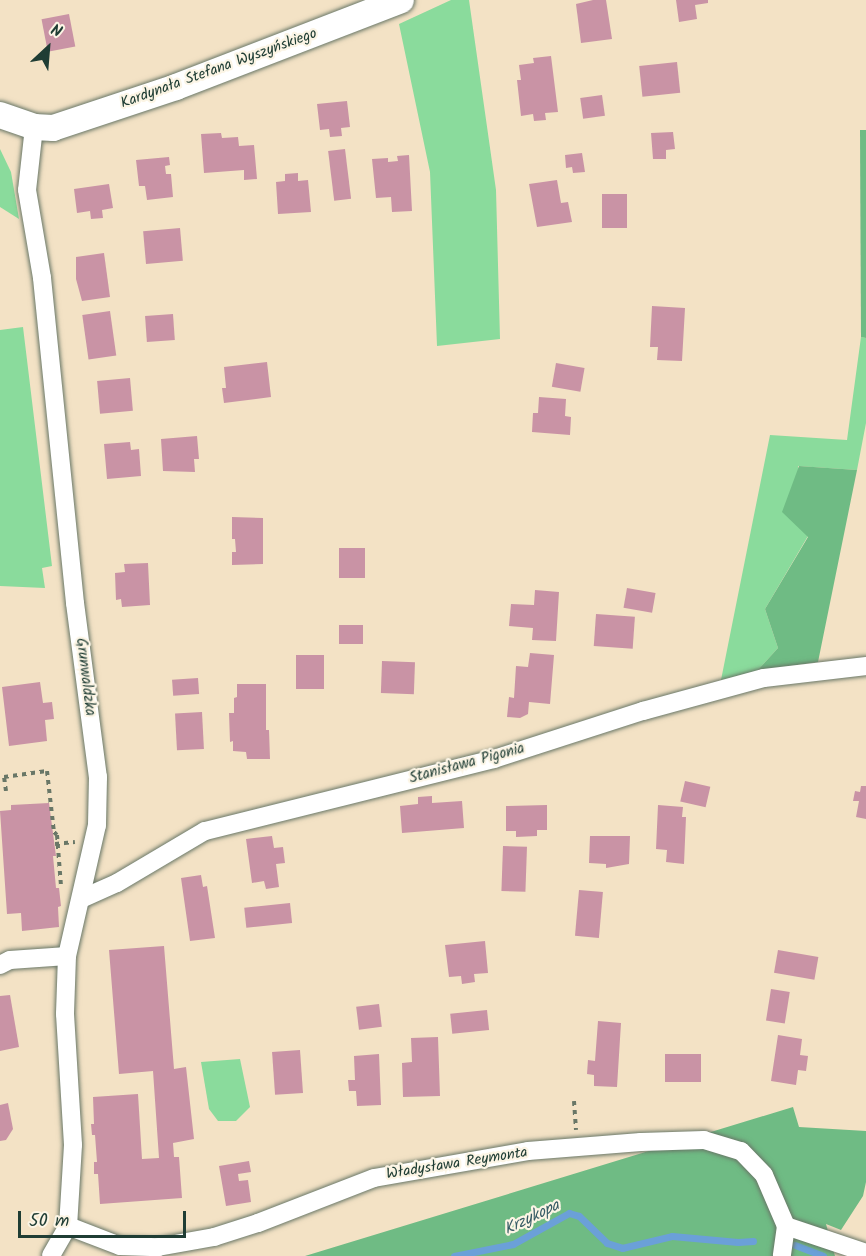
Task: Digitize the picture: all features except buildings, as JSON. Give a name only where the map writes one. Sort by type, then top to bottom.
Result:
[{"type":"street","name":"Kardynała Stefana Wyszyńskiego","points":[[34,127],[53,128],[165,91],[401,0]]},
{"type":"street","points":[[0,115],[34,127]]},
{"type":"street","name":"Grunwaldzka","points":[[34,127],[27,190],[42,278],[74,594],[98,777],[97,825],[67,956],[65,1014],[73,1145],[68,1226]]},
{"type":"street","name":"Stanisława Pigonia","points":[[81,899],[117,883],[205,831],[494,759],[643,711],[764,678],[866,666]]},
{"type":"street","points":[[0,965],[10,960],[67,956]]},
{"type":"street","name":"Władysława Reymonta","points":[[68,1226],[120,1246],[158,1247],[214,1237],[258,1223],[374,1178],[528,1151],[642,1142],[704,1140],[741,1151],[764,1175],[786,1226]]},
{"type":"street","points":[[51,1256],[68,1226]]},
{"type":"street","points":[[782,1256],[786,1226],[866,1253]]},
{"type":"path","points":[[6,791],[4,777],[47,771],[54,832],[59,844],[61,886]]},
{"type":"path","points":[[574,1101],[576,1134]]},
{"type":"green space","points":[[451,0],[469,0],[496,190],[500,339],[437,346],[430,172],[399,24]]},
{"type":"green space","points":[[860,130],[866,130],[866,338],[861,337]]},
{"type":"green space","points":[[0,149],[11,172],[19,219],[0,207]]},
{"type":"green space","points":[[23,327],[52,566],[42,568],[45,588],[0,586],[0,330]]},
{"type":"green space","points":[[861,337],[866,338],[866,423],[857,470],[798,466],[808,536],[765,609],[778,648],[757,671],[721,680],[770,435],[847,440]]},
{"type":"green space","points":[[799,466],[857,470],[818,662],[757,671],[778,648],[765,609],[808,537],[782,512]]},
{"type":"green space","points":[[240,1059],[250,1107],[236,1121],[218,1121],[209,1109],[201,1062]]},
{"type":"green space","points":[[793,1107],[799,1127],[866,1131],[866,1182],[863,1196],[841,1230],[826,1224],[835,1256],[305,1256]]},
{"type":"waterway","name":"Krzykopa","points":[[454,1256],[513,1244],[569,1213],[579,1216],[607,1243],[622,1248],[672,1236],[738,1242],[753,1241]]},
{"type":"waterway","name":"Krzykopa","points":[[795,1245],[823,1256]]}]
